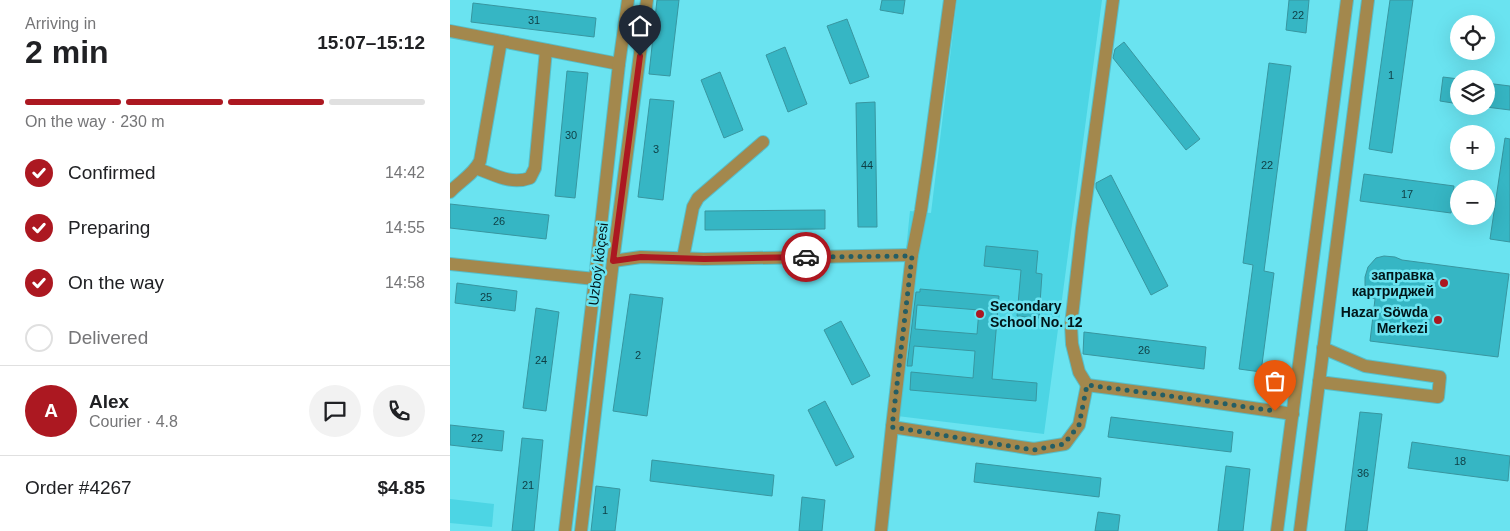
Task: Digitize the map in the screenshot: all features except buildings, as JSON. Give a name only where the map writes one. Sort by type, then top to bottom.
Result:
[{"type":"street","name":"Uzboý köçesi","points":[[565,531],[628,0]]},
{"type":"street","name":"Uzboý köçesi","points":[[581,531],[613,261],[647,0]]},
{"type":"street","points":[[881,531],[912,256],[921,210],[950,0]]},
{"type":"street","points":[[892,427],[1034,450],[1064,444],[1079,425],[1087,385],[1079,372],[1072,344],[1071,325],[1082,228],[1113,0]]},
{"type":"street","points":[[1277,531],[1347,0]]},
{"type":"street","points":[[1300,531],[1368,0]]},
{"type":"street","points":[[450,31],[619,64]]},
{"type":"street","points":[[450,192],[459,182],[472,174],[480,161],[501,41]]},
{"type":"street","points":[[476,168],[512,181],[530,178],[535,168],[546,50]]},
{"type":"street","points":[[684,258],[692,207],[698,198],[763,142]]},
{"type":"street","points":[[613,261],[641,257],[912,256]]},
{"type":"street","points":[[450,264],[596,279]]},
{"type":"street","points":[[1319,382],[1438,397],[1439,390],[1440,376],[1365,366],[1323,348]]},
{"type":"street","points":[[1087,385],[1293,414]]},
{"type":"shaded area","name":"Secondary School No. 12","points":[[957,0],[1102,0],[1044,434],[889,415],[910,211],[931,213]]},
{"type":"shaded area","points":[[450,499],[494,504],[492,527],[450,523]]},
{"type":"way so far","points":[[806,257],[912,256],[892,427],[1034,450],[1064,444],[1079,425],[1087,385],[1275,411]]},
{"type":"place","name":"заправка картриджей","points":[[1444,283]]},
{"type":"place","name":"Secondary School No. 12","points":[[980,314]]},
{"type":"place","name":"Hazar Söwda Merkezi","points":[[1438,320]]},
{"type":"route","points":[[640,56],[613,261],[641,257],[704,259],[806,257]]}]
